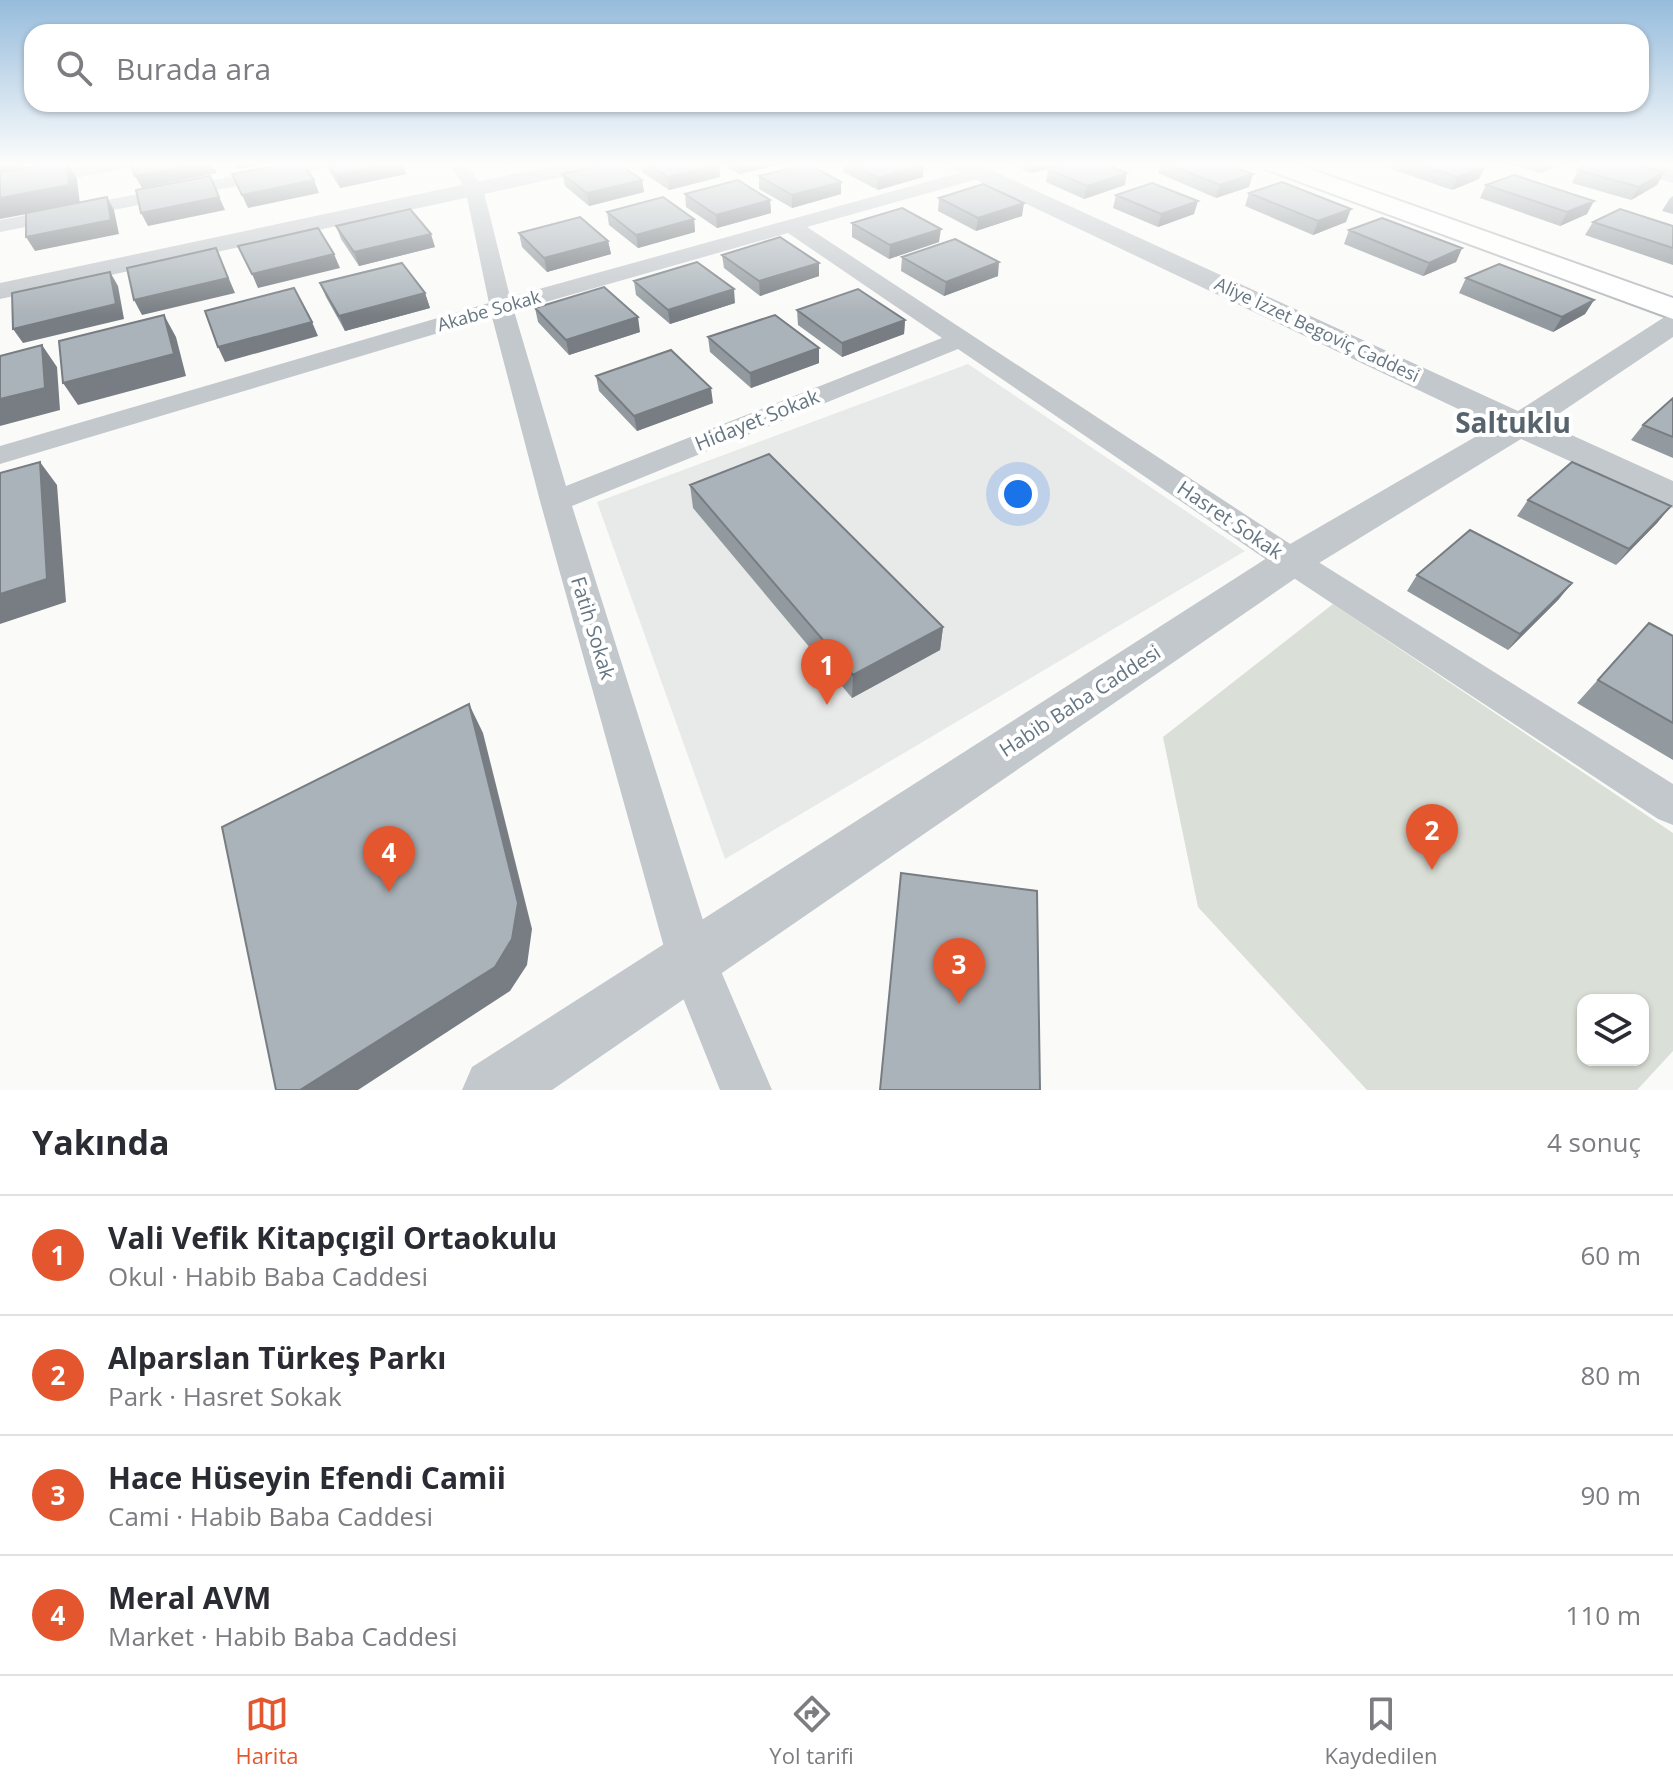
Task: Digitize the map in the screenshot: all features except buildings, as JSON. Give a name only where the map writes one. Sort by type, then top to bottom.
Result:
[{"type":"main road","points":[[1414,215],[1673,309]]},
{"type":"main road","points":[[1481,215],[1673,281]]},
{"type":"street","points":[[0,226],[58,215]]},
{"type":"street","points":[[0,274],[281,215]]},
{"type":"street","points":[[0,291],[309,215]]},
{"type":"street","name":"Fatih Sokak","points":[[476,215],[555,501],[691,958],[746,1090]]},
{"type":"street","name":"Akabe Sokak","points":[[0,455],[501,307],[829,215]]},
{"type":"street","name":"Aliye İzzet Begoviç Caddesi","points":[[1071,215],[1673,496]]},
{"type":"street","name":"Hasret Sokak","points":[[793,227],[1292,561],[1673,806]]},
{"type":"street","name":"Habib Baba Caddesi","points":[[495,1090],[1292,561],[1521,424],[1673,324]]},
{"type":"street","name":"Hidayet Sokak","points":[[555,501],[960,339]]},
{"type":"shaded area","points":[[968,364],[1245,551],[725,859],[597,502]]},
{"type":"shaded area","points":[[1333,604],[1673,833],[1673,1051],[1637,1090],[1367,1090],[1198,907],[1163,737]]},
{"type":"place","name":"Vali Vefik Kitapçıgil Ortaokulu","points":[[827,705]]},
{"type":"place","name":"Alparslan Türkeş Parkı","points":[[1432,870]]},
{"type":"place","name":"Meral AVM","points":[[389,892]]},
{"type":"place","name":"Hace Hüseyin Efendi Camii","points":[[959,1004]]},
{"type":"district","name":"Saltuklu","points":[[1513,423]]}]
